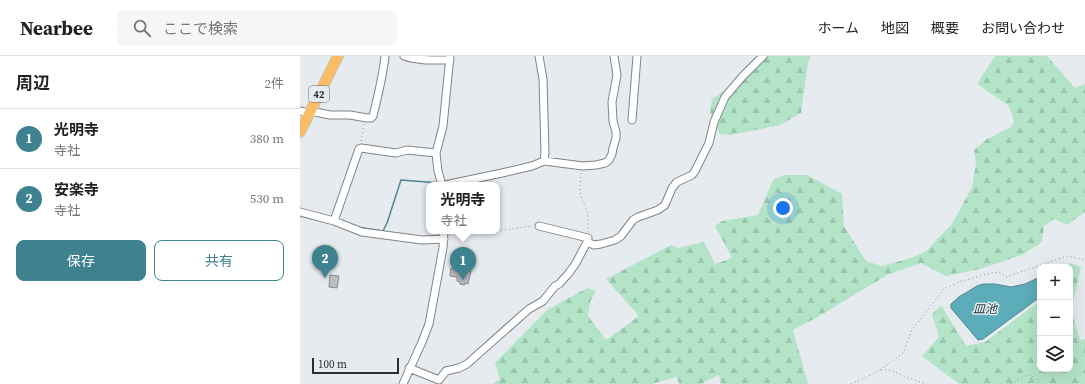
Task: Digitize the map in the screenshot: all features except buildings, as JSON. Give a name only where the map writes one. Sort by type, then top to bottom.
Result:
[{"type":"highway","name":"42","points":[[300,132],[306,112],[338,56]]},
{"type":"street","points":[[306,112],[371,118],[373,116],[384,70],[385,56]]},
{"type":"street","points":[[404,56],[419,60],[450,58],[443,126],[436,154],[438,171],[443,182]]},
{"type":"street","points":[[539,56],[543,79],[544,161]]},
{"type":"street","points":[[458,182],[532,166],[544,161],[582,166],[596,165],[605,163],[609,160],[616,138],[612,102],[617,75],[614,56]]},
{"type":"street","points":[[632,120],[637,56]]},
{"type":"street","points":[[539,226],[587,240],[594,245],[602,244],[615,240],[621,236],[633,220],[658,210],[665,205],[672,188],[677,182],[692,175],[695,171],[710,143],[714,122],[726,98],[742,77],[763,56]]},
{"type":"street","points":[[334,221],[359,149],[361,148],[396,153],[407,150],[436,154]]},
{"type":"street","points":[[300,212],[334,221],[362,232],[422,240],[444,235],[429,324],[403,384]]},
{"type":"street","points":[[409,368],[439,380],[446,371],[463,367],[529,309],[545,300],[555,286],[569,274],[576,264],[587,240]]},
{"type":"path","points":[[359,149],[365,118]]},
{"type":"path","points":[[582,166],[580,174],[580,193],[588,213],[587,240]]},
{"type":"path","points":[[500,231],[539,226]]},
{"type":"path","points":[[444,235],[458,234]]},
{"type":"path","points":[[851,384],[880,370],[903,353],[912,330],[944,289],[959,282],[991,273],[999,272],[1006,277],[1067,256],[1085,260]]},
{"type":"path","points":[[880,370],[891,370],[927,384]]},
{"type":"path","points":[[1011,384],[1027,375],[1041,384]]},
{"type":"green space","points":[[757,56],[811,56],[808,63],[801,113],[780,125],[731,135],[720,134],[710,113],[712,99],[727,89]]},
{"type":"green space","points":[[995,56],[1047,56],[1075,88],[1085,84],[1085,212],[1067,225],[1054,219],[1044,226],[1042,242],[1022,255],[980,269],[946,276],[921,263],[887,275],[816,318],[793,330],[808,384],[721,384],[719,375],[704,382],[703,384],[679,384],[677,377],[651,384],[492,384],[500,379],[495,363],[547,310],[587,288],[596,291],[590,302],[588,316],[606,340],[639,316],[606,279],[671,245],[678,248],[704,242],[715,264],[732,258],[715,226],[722,221],[758,215],[773,180],[784,175],[807,175],[842,194],[844,226],[866,261],[882,266],[914,257],[928,250],[952,224],[972,187],[976,164],[974,150],[987,139],[1011,127],[1014,121],[1009,106],[977,84]]},
{"type":"green space","points":[[1073,264],[1081,267],[1073,301]]},
{"type":"green space","points":[[1037,303],[1037,372],[1073,372],[1073,317],[1080,340],[1085,339],[1085,384],[959,384],[922,356],[939,337],[932,314],[941,305],[966,346],[985,342]]},
{"type":"water","name":"皿池","points":[[1037,278],[1037,299],[983,339],[978,340],[951,308],[951,304],[960,296],[983,284],[995,284],[1011,287],[1025,284]]},
{"type":"waterway","points":[[357,227],[383,231],[401,180],[426,182]]},
{"type":"place","name":"安楽寺","points":[[325,278]]},
{"type":"place","name":"光明寺","points":[[463,280]]}]
